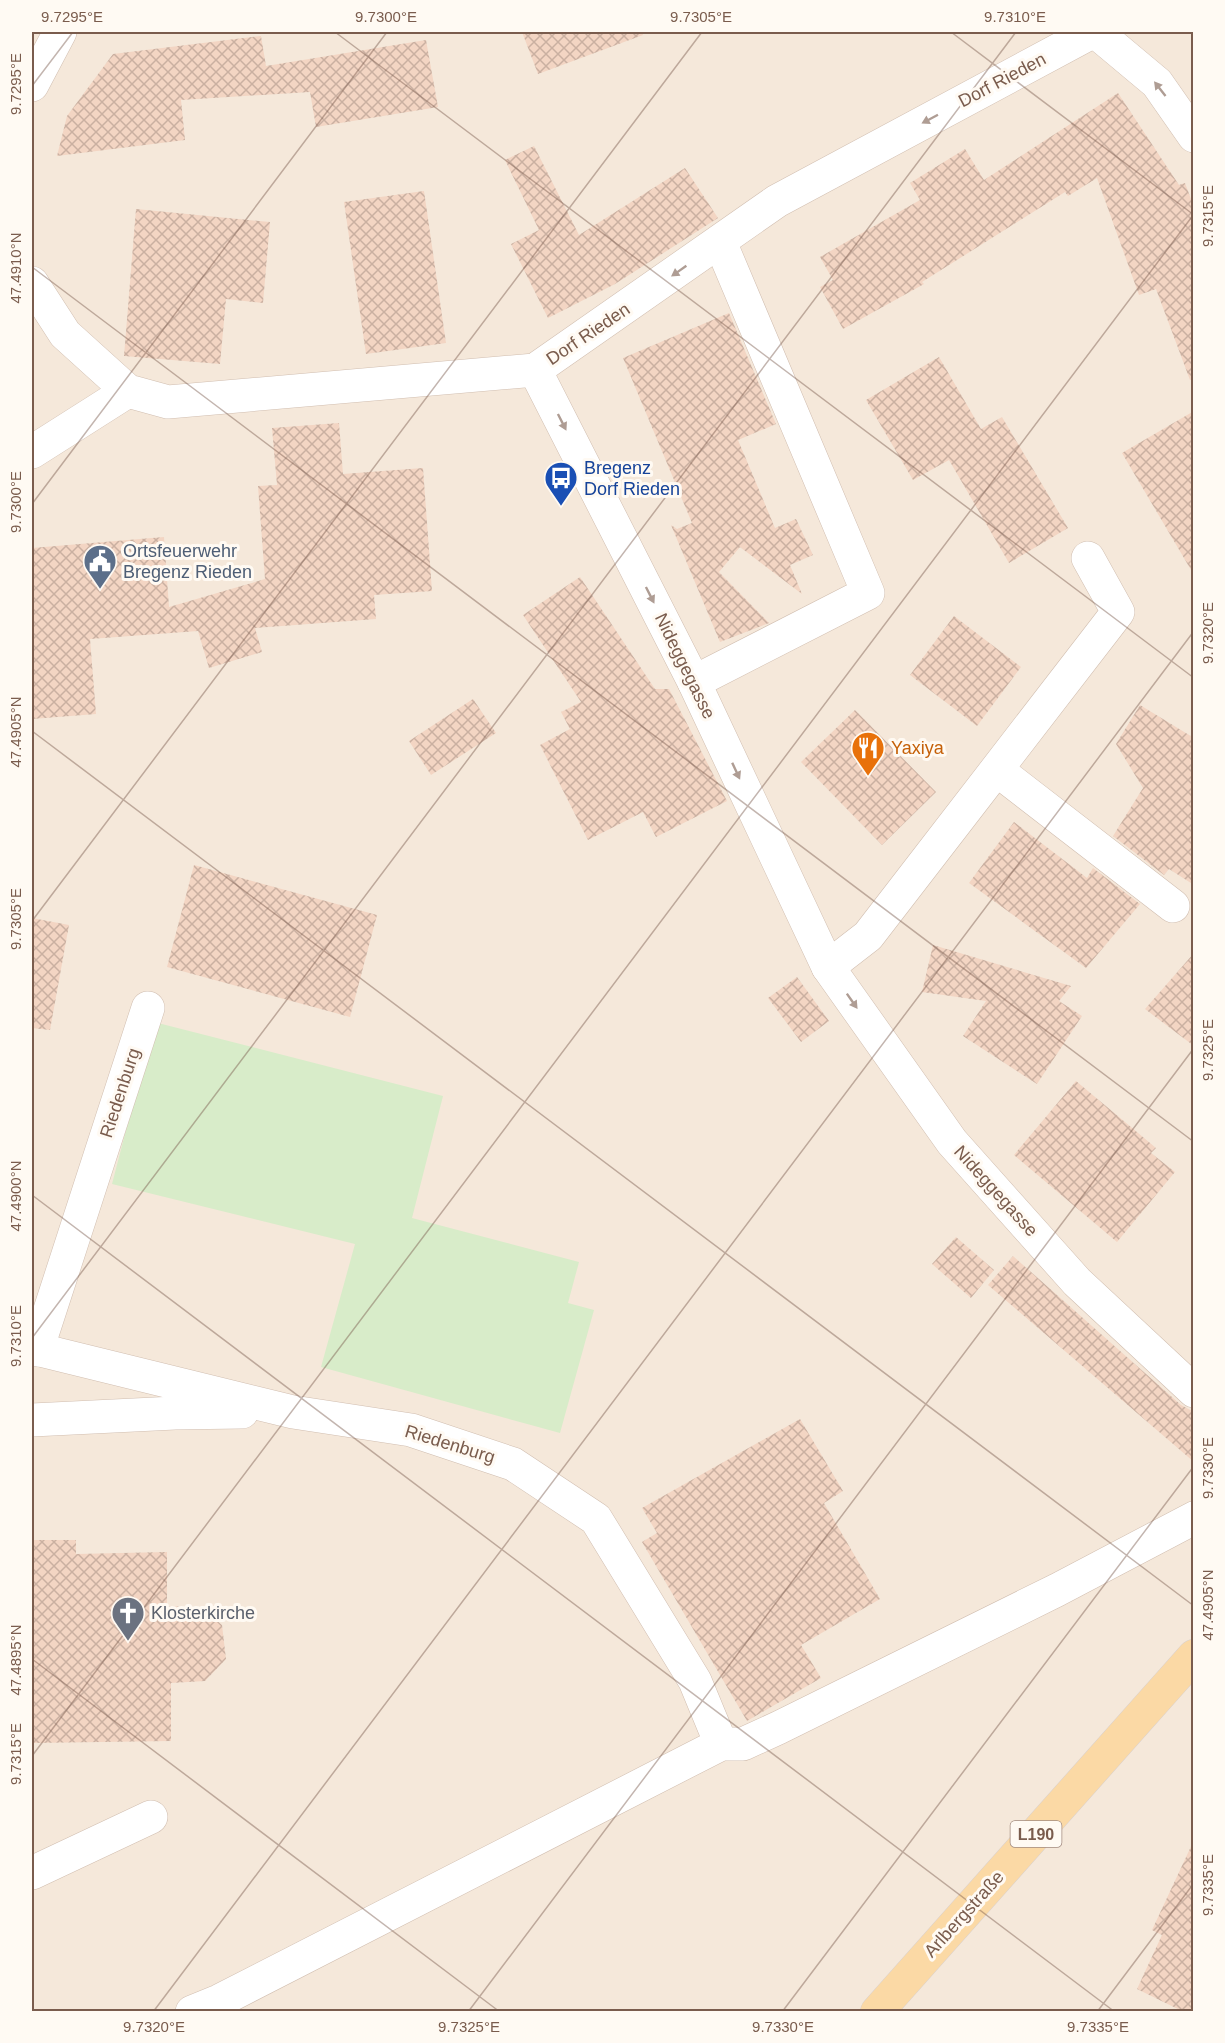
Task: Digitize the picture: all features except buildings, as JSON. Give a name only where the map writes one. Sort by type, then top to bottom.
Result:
[{"type":"main road","name":"Arlbergstraße","points":[[877,2012],[1194,1656]]},
{"type":"street","points":[[32,85],[60,32]]},
{"type":"street","points":[[1094,32],[1157,83],[1194,136]]},
{"type":"street","name":"Dorf Rieden","points":[[128,391],[168,402],[535,370],[777,201],[1094,32]]},
{"type":"street","points":[[694,682],[868,593],[720,242]]},
{"type":"street","points":[[32,283],[65,334],[128,391],[32,452]]},
{"type":"street","name":"Nideggegasse","points":[[535,370],[694,682],[828,967],[952,1142],[1077,1282],[1194,1391]]},
{"type":"street","points":[[828,967],[868,936],[1118,612],[1088,558]]},
{"type":"street","points":[[997,770],[1173,906]]},
{"type":"street","name":"Riedenburg","points":[[147,1008],[34,1349],[293,1412],[411,1430],[513,1464],[596,1519],[695,1681],[721,1744]]},
{"type":"street","points":[[32,1420],[176,1413],[293,1412]]},
{"type":"street","points":[[192,2012],[219,2001],[721,1744],[742,1744],[778,1728],[1057,1590],[1194,1518]]},
{"type":"street","points":[[32,1873],[152,1817]]},
{"type":"shaded area","points":[[32,32],[1193,32],[1193,2011],[32,2011]]},
{"type":"green space","points":[[154,1022],[443,1096],[412,1218],[579,1262],[568,1303],[594,1310],[560,1433],[321,1367],[355,1244],[112,1184]]},
{"type":"place","name":"Bregenz Dorf Rieden","points":[[561,507]]},
{"type":"place","name":"Ortsfeuerwehr Bregenz Rieden","points":[[100,590]]},
{"type":"place","name":"Yaxiya","points":[[868,777]]},
{"type":"place","name":"Klosterkirche","points":[[128,1642]]}]
